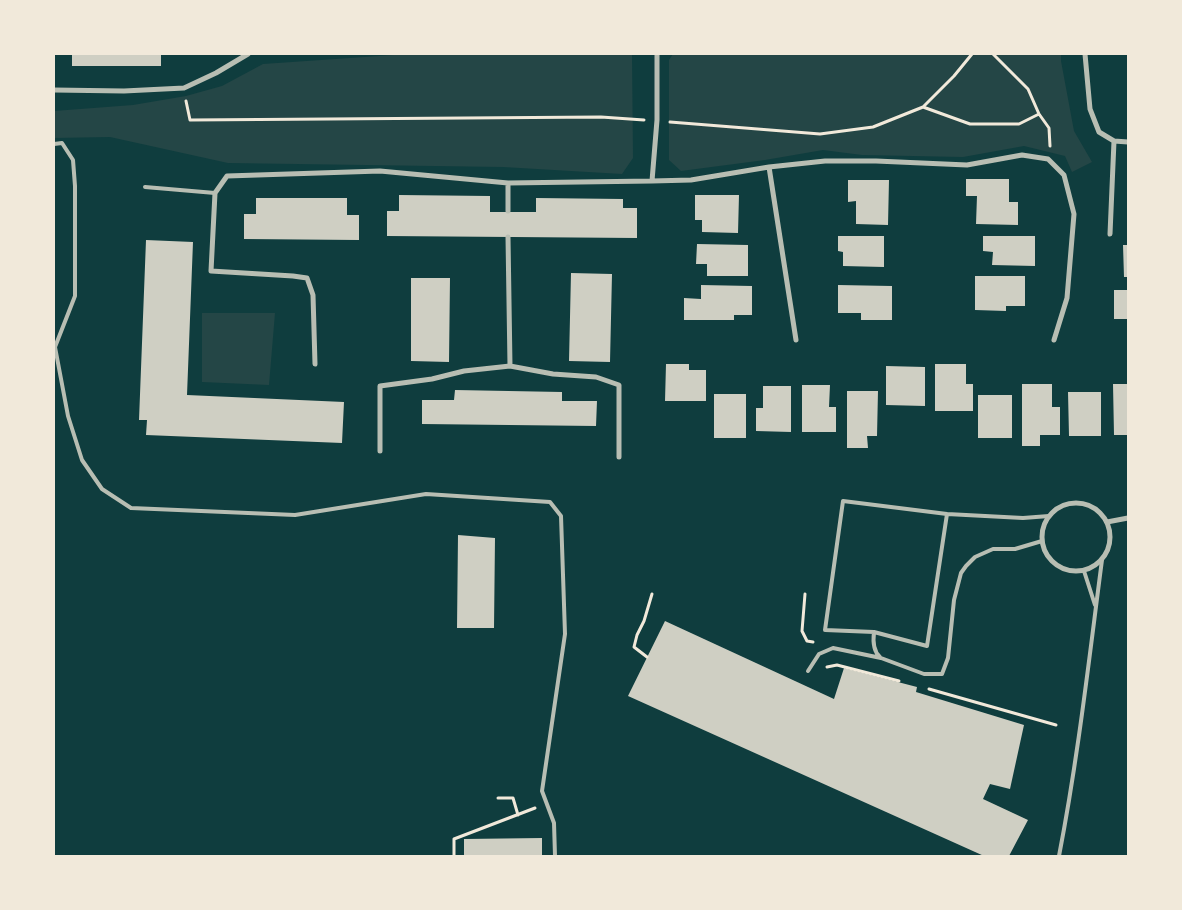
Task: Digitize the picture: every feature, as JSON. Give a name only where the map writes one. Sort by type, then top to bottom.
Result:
[{"type":"street","points":[[54,90],[124,91],[184,88],[216,73],[248,54]]},
{"type":"street","points":[[652,182],[657,120],[657,54]]},
{"type":"street","points":[[1085,54],[1090,109],[1099,132],[1114,141],[1128,142]]},
{"type":"street","points":[[1110,234],[1114,141]]},
{"type":"street","points":[[315,364],[313,295],[307,278],[211,270],[216,193],[227,176],[380,171],[508,183],[652,182],[691,180],[769,167],[825,161],[967,165],[1022,155],[1048,159],[1064,175],[1074,214],[1067,298],[1054,340]]},
{"type":"street","points":[[769,167],[796,340]]},
{"type":"street","points":[[508,183],[508,212]]},
{"type":"street","points":[[508,237],[510,366]]},
{"type":"street","points":[[380,451],[380,386],[432,379],[464,371],[510,366],[553,374],[596,377],[619,386],[619,457]]},
{"type":"street","points":[[1080,503],[1091,506],[1100,513],[1107,522],[1110,532],[1108,551],[1102,560],[1094,567],[1084,571],[1072,571],[1061,568],[1052,561],[1045,552],[1042,541],[1045,524],[1049,516],[1058,508],[1080,503]]},
{"type":"street","points":[[1107,522],[1128,518]]},
{"type":"lane","points":[[54,144],[62,143],[74,160],[75,186],[75,296],[55,347],[68,416],[82,460],[102,489],[130,508],[295,515],[426,494],[550,502],[561,516],[565,634],[542,791],[554,823],[555,856]]},
{"type":"lane","points":[[144,187],[216,193]]},
{"type":"lane","points":[[947,514],[927,646],[874,632],[825,630],[843,501],[947,514],[1023,518],[1049,516]]},
{"type":"lane","points":[[808,671],[819,654],[833,648],[882,658],[924,674],[942,674],[948,658],[954,600],[961,573],[966,566],[975,557],[993,550],[1015,549],[1042,541]]},
{"type":"lane","points":[[1059,856],[1069,803],[1096,618],[1102,560]]},
{"type":"lane","points":[[1084,571],[1096,607]]},
{"type":"lane","points":[[874,632],[873,643],[877,655],[882,658]]},
{"type":"path","points":[[184,88],[190,120],[601,117],[820,134],[873,127],[923,107],[954,76],[972,54]]},
{"type":"path","points":[[994,54],[1028,89],[1039,114],[1049,128],[1050,144],[1048,159]]},
{"type":"path","points":[[923,107],[970,124],[1019,124],[1039,114]]},
{"type":"path","points":[[647,657],[634,647],[652,594]]},
{"type":"path","points":[[808,671],[837,665],[903,682]]},
{"type":"path","points":[[921,687],[1056,725]]},
{"type":"path","points":[[498,798],[513,798],[518,815]]},
{"type":"path","points":[[454,856],[454,839],[547,803]]},
{"type":"shaded area","points":[[408,54],[632,54],[633,158],[622,174],[503,167],[228,163],[110,137],[54,138],[54,111],[133,105],[186,96],[222,86],[263,64]]},
{"type":"shaded area","points":[[673,54],[1061,54],[1074,131],[1092,162],[1072,172],[1065,156],[1024,146],[963,157],[862,155],[823,150],[681,171],[669,160],[669,60]]},
{"type":"shaded area","points":[[202,313],[275,313],[269,385],[202,382]]},
{"type":"building","points":[[72,54],[161,54],[161,66],[72,66]]},
{"type":"building","points":[[966,179],[1009,179],[1009,202],[1018,202],[1018,225],[976,224],[977,196],[966,196]]},
{"type":"building","points":[[848,180],[889,180],[888,225],[856,224],[856,201],[848,202]]},
{"type":"building","points":[[399,195],[490,196],[490,212],[536,212],[536,198],[623,199],[623,208],[637,208],[637,238],[387,236],[387,211],[399,211]]},
{"type":"building","points":[[695,195],[739,195],[738,233],[702,232],[702,220],[695,220]]},
{"type":"building","points":[[256,198],[347,198],[347,215],[359,215],[359,240],[244,239],[244,214],[256,214]]},
{"type":"building","points":[[838,236],[884,236],[884,267],[843,266],[843,252],[838,251]]},
{"type":"building","points":[[983,236],[1035,236],[1035,266],[992,265],[993,252],[983,251]]},
{"type":"building","points":[[146,240],[193,242],[187,395],[344,402],[342,443],[146,435],[147,420],[139,420]]},
{"type":"building","points":[[697,244],[748,245],[748,276],[707,276],[707,264],[696,264]]},
{"type":"building","points":[[1123,245],[1128,245],[1128,277],[1124,277]]},
{"type":"building","points":[[571,273],[612,274],[610,362],[569,361]]},
{"type":"building","points":[[975,276],[1025,276],[1025,306],[1006,306],[1006,311],[975,310]]},
{"type":"building","points":[[411,278],[450,278],[449,362],[411,361]]},
{"type":"building","points":[[701,285],[752,286],[752,315],[734,315],[734,320],[684,320],[684,298],[701,299]]},
{"type":"building","points":[[838,285],[892,286],[892,320],[861,320],[861,313],[838,313]]},
{"type":"building","points":[[1114,290],[1128,290],[1128,319],[1114,319]]},
{"type":"building","points":[[666,364],[689,364],[689,370],[706,370],[706,401],[665,401]]},
{"type":"building","points":[[935,364],[966,364],[966,384],[973,384],[973,411],[935,411]]},
{"type":"building","points":[[886,366],[925,367],[925,406],[886,405]]},
{"type":"building","points":[[1022,384],[1052,384],[1052,407],[1060,407],[1060,435],[1040,435],[1040,446],[1022,446]]},
{"type":"building","points":[[1113,384],[1128,384],[1128,435],[1114,435]]},
{"type":"building","points":[[802,385],[830,385],[829,407],[836,407],[836,432],[802,432]]},
{"type":"building","points":[[763,386],[791,386],[791,432],[756,431],[756,408],[763,408]]},
{"type":"building","points":[[455,390],[562,392],[562,401],[597,401],[596,426],[422,424],[422,400],[454,400]]},
{"type":"building","points":[[847,391],[878,391],[877,436],[867,436],[868,448],[847,448]]},
{"type":"building","points":[[1068,392],[1101,392],[1101,436],[1069,436]]},
{"type":"building","points":[[714,394],[746,394],[746,438],[714,438]]},
{"type":"building","points":[[978,395],[1012,395],[1012,438],[978,438]]},
{"type":"building","points":[[458,535],[495,538],[494,628],[457,628]]},
{"type":"building","points":[[665,621],[834,699],[844,668],[917,687],[916,692],[1024,725],[1010,789],[990,784],[983,799],[1028,820],[1009,856],[984,856],[628,696]]},
{"type":"building","points":[[542,838],[542,856],[464,856],[464,839]]}]
